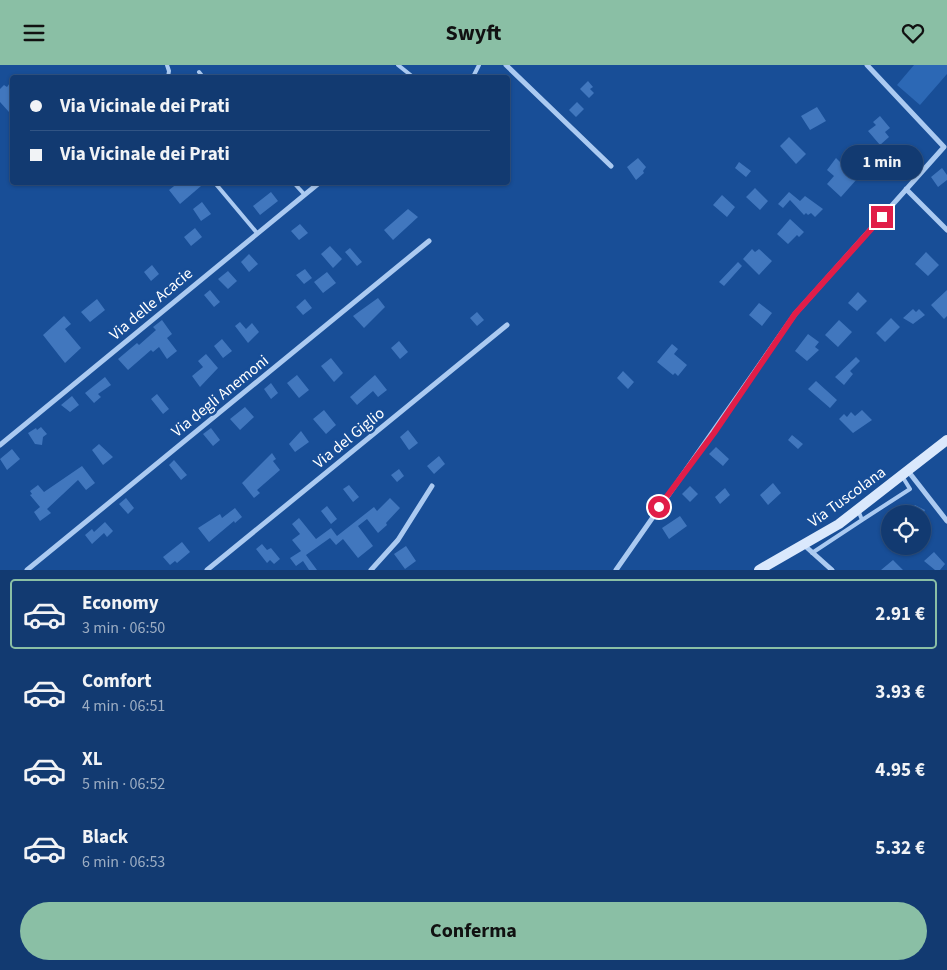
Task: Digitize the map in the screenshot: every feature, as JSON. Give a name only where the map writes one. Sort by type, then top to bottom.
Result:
[{"type":"main road","name":"Via Tuscolana","points":[[760,570],[804,545],[858,510],[947,440]]},
{"type":"street","points":[[506,65],[611,166]]},
{"type":"street","points":[[616,570],[795,314],[946,146],[867,65]]},
{"type":"street","name":"Via delle Acacie","points":[[0,445],[315,185]]},
{"type":"street","points":[[906,189],[947,231]]},
{"type":"street","name":"Via degli Anemoni","points":[[26,570],[429,241]]},
{"type":"street","name":"Via del Giglio","points":[[207,570],[507,325]]},
{"type":"street","points":[[905,474],[918,483],[947,521]]},
{"type":"street","points":[[371,570],[398,540],[432,486]]},
{"type":"street","points":[[804,545],[832,570]]},
{"type":"lane","points":[[398,65],[410,75]]},
{"type":"lane","points":[[217,185],[257,233]]},
{"type":"lane","points":[[296,185],[304,194]]},
{"type":"lane","points":[[905,474],[910,489]]},
{"type":"lane","points":[[812,553],[918,483]]},
{"type":"lane","points":[[858,510],[862,520]]},
{"type":"shaded area","points":[[914,65],[947,65],[947,74],[920,105],[897,85]]},
{"type":"building","points":[[588,81],[593,87],[590,89],[594,93],[589,98],[580,89]]},
{"type":"building","points":[[10,83],[9,112],[0,102],[0,89],[4,85],[7,87]]},
{"type":"building","points":[[577,102],[584,109],[576,117],[569,110]]},
{"type":"building","points":[[817,107],[826,121],[810,130],[801,116]]},
{"type":"building","points":[[880,116],[890,128],[885,132],[889,137],[880,145],[868,131],[876,125],[873,122]]},
{"type":"building","points":[[789,137],[806,154],[796,164],[780,146]]},
{"type":"building","points":[[638,158],[646,167],[643,171],[644,173],[636,180],[627,167]]},
{"type":"building","points":[[836,158],[857,179],[841,197],[827,184],[834,176],[827,170]]},
{"type":"building","points":[[739,162],[751,171],[746,177],[735,168]]},
{"type":"building","points":[[942,168],[947,175],[947,180],[938,187],[931,177]]},
{"type":"building","points":[[175,185],[201,186],[180,204],[169,190]]},
{"type":"building","points":[[755,188],[768,201],[760,210],[746,197]]},
{"type":"building","points":[[271,192],[278,201],[260,215],[253,206]]},
{"type":"building","points":[[789,192],[800,201],[805,196],[823,209],[815,217],[811,213],[804,215],[790,200],[783,208],[778,204]]},
{"type":"building","points":[[722,195],[735,207],[727,217],[713,205]]},
{"type":"building","points":[[202,202],[211,214],[201,221],[193,209]]},
{"type":"building","points":[[408,209],[418,217],[393,240],[384,230]]},
{"type":"building","points":[[790,219],[804,232],[799,237],[797,235],[788,244],[777,234]]},
{"type":"building","points":[[300,224],[308,233],[299,240],[291,231]]},
{"type":"building","points":[[195,228],[202,237],[191,246],[184,237]]},
{"type":"building","points":[[330,246],[342,259],[333,268],[321,254]]},
{"type":"building","points":[[350,248],[362,262],[357,266],[345,252]]},
{"type":"building","points":[[752,249],[755,252],[759,249],[772,261],[759,275],[743,259]]},
{"type":"building","points":[[926,252],[939,265],[928,276],[915,264]]},
{"type":"building","points":[[249,254],[258,264],[249,272],[241,262]]},
{"type":"building","points":[[738,262],[742,266],[724,286],[719,282]]},
{"type":"building","points":[[152,265],[159,274],[151,281],[144,272]]},
{"type":"building","points":[[305,269],[312,278],[304,284],[296,275]]},
{"type":"building","points":[[228,271],[237,281],[228,289],[218,279]]},
{"type":"building","points":[[327,272],[336,283],[323,293],[314,282]]},
{"type":"building","points":[[210,290],[220,302],[214,307],[204,295]]},
{"type":"building","points":[[947,290],[947,316],[944,319],[931,305]]},
{"type":"building","points":[[858,292],[867,301],[857,311],[848,303]]},
{"type":"building","points":[[378,298],[385,307],[364,328],[353,316]]},
{"type":"building","points":[[97,299],[105,310],[90,322],[81,312]]},
{"type":"building","points":[[305,299],[312,308],[303,315],[296,307]]},
{"type":"building","points":[[759,303],[772,313],[762,326],[749,315]]},
{"type":"building","points":[[913,309],[916,312],[919,309],[925,315],[913,324],[903,318]]},
{"type":"building","points":[[477,312],[484,320],[477,326],[470,318]]},
{"type":"building","points":[[64,316],[71,324],[65,329],[81,348],[65,363],[43,335]]},
{"type":"building","points":[[891,318],[900,327],[885,342],[876,333]]},
{"type":"building","points":[[162,320],[172,334],[167,338],[177,351],[167,359],[159,347],[153,352],[151,350],[128,370],[118,359],[137,343],[139,345],[156,330],[153,327]]},
{"type":"building","points":[[839,320],[852,332],[838,347],[825,335]]},
{"type":"building","points":[[240,322],[246,329],[252,323],[259,332],[248,343],[235,326]]},
{"type":"building","points":[[808,334],[819,342],[815,347],[819,350],[807,361],[795,351]]},
{"type":"building","points":[[222,339],[232,351],[223,358],[214,346]]},
{"type":"building","points":[[399,341],[408,352],[400,359],[391,348]]},
{"type":"building","points":[[672,344],[678,349],[674,354],[687,365],[678,376],[675,373],[673,375],[657,362]]},
{"type":"building","points":[[206,354],[218,368],[200,387],[192,376],[203,367],[198,361]]},
{"type":"building","points":[[856,357],[860,361],[850,371],[853,374],[844,385],[835,377]]},
{"type":"building","points":[[331,358],[343,373],[334,382],[321,366]]},
{"type":"building","points":[[623,371],[634,382],[628,389],[617,378]]},
{"type":"building","points":[[297,375],[309,390],[299,398],[287,383]]},
{"type":"building","points":[[375,375],[387,390],[378,397],[373,391],[357,405],[350,397]]},
{"type":"building","points":[[105,377],[111,385],[98,394],[101,397],[94,403],[85,393]]},
{"type":"building","points":[[816,381],[837,400],[830,408],[808,389]]},
{"type":"building","points":[[271,383],[278,393],[271,399],[264,389]]},
{"type":"building","points":[[157,394],[169,409],[163,414],[151,399]]},
{"type":"building","points":[[72,396],[79,405],[70,412],[61,405]]},
{"type":"building","points":[[245,407],[254,417],[240,430],[230,419]]},
{"type":"building","points":[[324,410],[336,425],[326,434],[313,419]]},
{"type":"building","points":[[862,410],[872,420],[853,433],[839,419],[844,414],[847,417],[851,412],[855,416]]},
{"type":"building","points":[[41,427],[47,434],[43,437],[42,445],[35,444],[28,433]]},
{"type":"building","points":[[211,428],[220,440],[213,446],[203,434]]},
{"type":"building","points":[[408,430],[418,443],[409,450],[400,437]]},
{"type":"building","points":[[301,431],[309,442],[295,452],[289,444]]},
{"type":"building","points":[[792,435],[803,444],[798,449],[788,440]]},
{"type":"building","points":[[99,444],[113,457],[103,465],[92,450]]},
{"type":"building","points":[[716,447],[729,459],[723,466],[709,454]]},
{"type":"building","points":[[12,449],[20,459],[7,470],[0,459]]},
{"type":"building","points":[[272,453],[276,459],[273,461],[280,470],[257,490],[260,493],[254,498],[242,483]]},
{"type":"building","points":[[439,456],[445,464],[434,474],[427,466]]},
{"type":"building","points":[[174,460],[187,475],[181,480],[169,465]]},
{"type":"building","points":[[82,466],[95,483],[86,490],[78,480],[47,509],[51,513],[40,521],[34,512],[40,507],[30,495],[32,494],[30,491],[38,485],[44,492]]},
{"type":"building","points":[[399,469],[404,476],[397,482],[391,475]]},
{"type":"building","points":[[773,483],[781,493],[768,505],[760,495]]},
{"type":"building","points":[[349,485],[359,497],[353,502],[343,489]]},
{"type":"building","points":[[690,486],[698,494],[690,502],[682,494]]},
{"type":"building","points":[[725,488],[730,495],[720,504],[715,497]]},
{"type":"building","points":[[126,498],[134,508],[128,514],[119,504]]},
{"type":"building","points":[[390,498],[400,508],[378,533],[367,519],[358,526],[373,546],[358,558],[343,539],[336,545],[330,538],[306,555],[317,570],[309,570],[303,561],[296,566],[290,558],[301,551],[292,540],[300,534],[292,524],[299,518],[316,539],[331,528],[337,536],[374,507],[377,511]]},
{"type":"building","points":[[327,506],[337,519],[331,524],[321,511]]},
{"type":"building","points":[[235,508],[242,517],[235,523],[234,521],[209,542],[198,528],[220,514],[222,518]]},
{"type":"building","points":[[680,516],[687,526],[669,539],[662,528]]},
{"type":"building","points":[[105,522],[113,531],[107,537],[104,533],[92,544],[85,535],[92,529],[94,532]]},
{"type":"building","points":[[182,542],[190,552],[177,563],[175,561],[170,565],[163,557]]},
{"type":"building","points":[[262,544],[267,550],[271,548],[280,559],[274,564],[270,560],[267,563],[256,549]]},
{"type":"building","points":[[406,546],[416,561],[405,569],[394,554]]},
{"type":"building","points":[[934,552],[945,564],[940,570],[935,570],[924,561]]},
{"type":"building","points":[[893,560],[903,570],[881,570]]},
{"type":"route","points":[[659,507],[714,433],[795,314],[882,217]]}]
